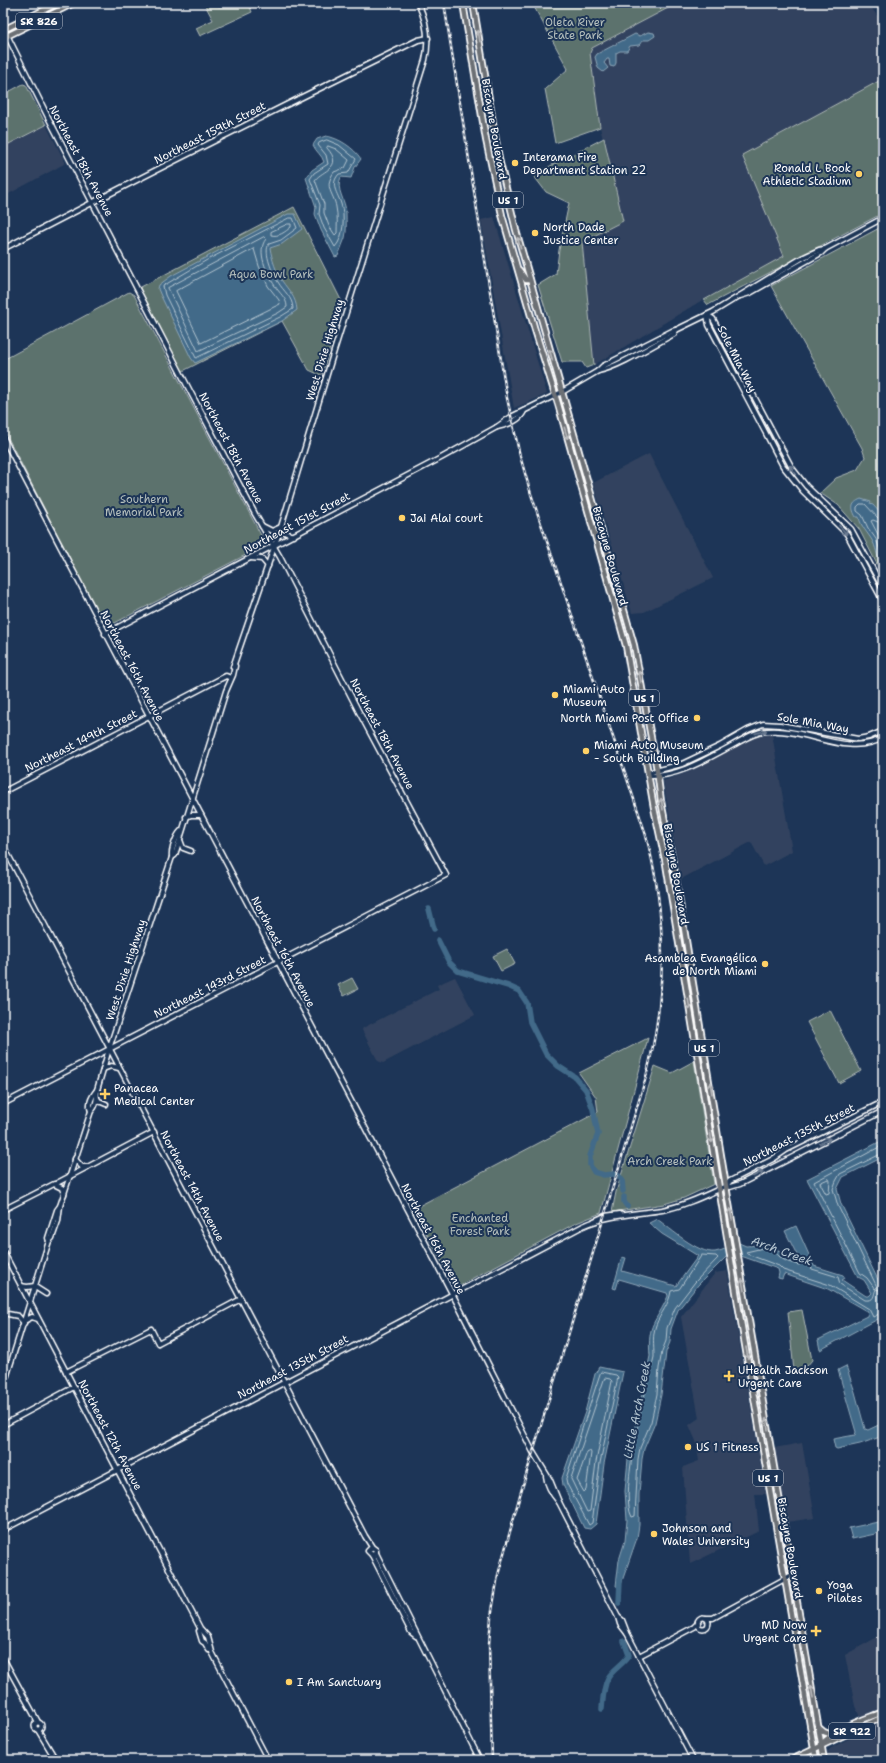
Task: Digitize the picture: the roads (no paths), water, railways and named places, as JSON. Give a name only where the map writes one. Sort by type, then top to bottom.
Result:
[{"type":"main road","name":"SR 826","points":[[3,29],[58,3]]},
{"type":"main road","name":"SR 826","points":[[5,37],[74,3]]},
{"type":"main road","name":"Biscayne Boulevard","points":[[463,3],[496,191],[516,266],[555,395],[626,646],[696,1043],[728,1244],[816,1760]]},
{"type":"main road","name":"Biscayne Boulevard","points":[[473,3],[492,118],[507,195],[634,645],[669,838],[715,1111],[726,1186],[824,1760]]},
{"type":"main road","points":[[483,119],[492,118]]},
{"type":"main road","points":[[516,266],[526,280],[530,280]]},
{"type":"main road","points":[[580,485],[588,483]]},
{"type":"main road","points":[[601,555],[607,566],[613,570]]},
{"type":"main road","points":[[606,572],[613,578],[618,588]]},
{"type":"main road","points":[[654,808],[660,819],[666,824]]},
{"type":"main road","points":[[659,830],[664,831],[669,838]]},
{"type":"main road","points":[[696,1043],[703,1042]]},
{"type":"main road","points":[[707,1113],[715,1111]]},
{"type":"main road","points":[[774,1514],[781,1525],[784,1525]]},
{"type":"main road","points":[[778,1531],[784,1536],[787,1544]]},
{"type":"main road","name":"SR 922","points":[[821,1745],[832,1735],[883,1712]]},
{"type":"main road","name":"SR 922","points":[[791,1760],[883,1717]]},
{"type":"main road","points":[[853,1731],[859,1722]]},
{"type":"main road","points":[[818,1727],[824,1732],[832,1735]]},
{"type":"street","name":"West Dixie Highway","points":[[172,857],[175,855],[180,840],[181,831],[232,677],[233,668],[235,666],[281,527],[334,351],[425,60],[428,38],[426,22],[418,3]]},
{"type":"street","name":"Northeast 18th Avenue","points":[[3,29],[5,37],[446,875]]},
{"type":"street","name":"Northeast 159th Street","points":[[3,249],[92,202],[412,43],[428,38]]},
{"type":"street","name":"Northeast 151st Street","points":[[105,634],[294,536],[497,427],[505,426],[520,418],[524,412],[598,372],[606,370],[674,334],[676,330],[707,315],[740,296],[750,293],[821,253],[825,249],[883,218]]},
{"type":"street","name":"Sole Mia Way","points":[[707,315],[712,319],[792,468],[806,486],[851,529],[883,588]]},
{"type":"street","name":"Sole Mia Way","points":[[707,315],[709,325],[783,466],[800,488],[847,534],[883,601]]},
{"type":"street","name":"Northeast 16th Avenue","points":[[3,438],[546,1476],[555,1490],[559,1502],[618,1617],[622,1620],[627,1633],[693,1760]]},
{"type":"street","points":[[262,526],[272,531],[281,527],[286,533],[294,536]]},
{"type":"street","points":[[251,558],[262,559],[268,566]]},
{"type":"street","name":"Northeast 149th Street","points":[[3,792],[218,680],[226,676],[232,677]]},
{"type":"street","name":"Sole Mia Way","points":[[657,770],[682,764],[720,746],[748,730],[763,724],[780,725],[858,739],[869,737],[883,731]]},
{"type":"street","name":"Sole Mia Way","points":[[658,777],[687,768],[750,736],[767,731],[780,731],[854,745],[871,743],[883,738]]},
{"type":"street","points":[[649,774],[657,770]]},
{"type":"street","points":[[649,774],[658,777]]},
{"type":"street","points":[[186,817],[191,815],[201,815]]},
{"type":"street","name":"West Dixie Highway","points":[[3,1388],[49,1241],[48,1238],[54,1219],[60,1206],[91,1111],[94,1109],[97,1098],[97,1090],[109,1048],[172,857],[171,854],[174,844],[178,834],[181,831]]},
{"type":"street","points":[[180,840],[183,848],[191,851]]},
{"type":"street","name":"Northeast 14th Avenue","points":[[3,845],[285,1382],[370,1548]]},
{"type":"street","name":"Northeast 143rd Street","points":[[3,1104],[446,875]]},
{"type":"street","points":[[103,1070],[111,1066],[120,1069]]},
{"type":"street","name":"West Dixie Highway","points":[[91,1111],[89,1107],[93,1095],[97,1090]]},
{"type":"street","points":[[97,1098],[99,1102],[106,1104]]},
{"type":"street","name":"Northeast 135th Street","points":[[726,1186],[730,1181],[773,1159],[786,1150],[883,1102]]},
{"type":"street","name":"Northeast 135th Street","points":[[3,1530],[605,1216],[664,1210],[689,1202],[726,1186],[730,1187],[740,1184],[883,1111]]},
{"type":"street","points":[[3,1210],[154,1132]]},
{"type":"street","points":[[75,1159],[82,1167],[87,1167]]},
{"type":"street","points":[[56,1183],[62,1188],[64,1194]]},
{"type":"street","name":"Northeast 12th Avenue","points":[[3,1251],[200,1628],[204,1636],[202,1641],[207,1642],[268,1760]]},
{"type":"street","points":[[21,1286],[27,1288],[35,1287],[46,1294]]},
{"type":"street","points":[[66,1372],[151,1329],[158,1343],[241,1299]]},
{"type":"street","points":[[8,1314],[19,1317],[24,1322],[32,1317],[38,1319]]},
{"type":"street","points":[[3,1425],[5,1421],[74,1387]]},
{"type":"street","points":[[374,1554],[368,1552],[370,1548],[375,1548],[374,1554],[411,1632],[416,1636],[480,1760]]},
{"type":"street","points":[[699,1625],[701,1618],[712,1618],[792,1575]]},
{"type":"street","points":[[706,1618],[709,1624]]},
{"type":"street","points":[[639,1656],[694,1627],[699,1625],[705,1628],[712,1618]]},
{"type":"street","points":[[3,1658],[36,1724],[41,1724],[40,1729],[56,1760]]},
{"type":"water","points":[[648,32],[654,33],[655,36],[649,40],[643,40],[639,45],[630,46],[627,51],[620,51],[616,53],[616,63],[614,67],[610,66],[609,59],[607,59],[604,63],[608,68],[603,72],[598,68],[595,57],[597,54],[635,34],[640,36]]},
{"type":"water","points":[[326,136],[346,144],[361,159],[355,167],[351,178],[341,177],[339,182],[340,191],[346,208],[346,229],[345,238],[338,256],[335,257],[321,230],[315,214],[316,207],[306,178],[312,170],[324,162],[313,145],[317,139]]},
{"type":"water","points":[[288,214],[295,214],[302,229],[282,244],[270,248],[276,270],[294,298],[297,310],[282,321],[195,363],[191,358],[161,296],[158,289],[159,285],[171,276]]},
{"type":"water","points":[[861,499],[871,502],[870,504],[873,505],[883,516],[883,565],[878,557],[873,542],[863,527],[859,517],[856,517],[853,511],[855,502]]},
{"type":"water","points":[[883,1140],[883,1157],[843,1177],[837,1189],[841,1204],[883,1290],[883,1320],[880,1318],[820,1350],[818,1340],[867,1316],[868,1312],[828,1289],[784,1274],[782,1279],[778,1278],[778,1269],[741,1256],[726,1257],[698,1285],[678,1310],[671,1329],[670,1342],[666,1352],[661,1395],[655,1423],[644,1449],[642,1459],[637,1538],[620,1587],[616,1586],[619,1560],[625,1541],[627,1520],[625,1491],[628,1459],[650,1356],[649,1345],[651,1330],[668,1296],[667,1293],[619,1279],[616,1289],[613,1288],[622,1257],[626,1258],[622,1271],[676,1286],[698,1256],[662,1234],[649,1223],[657,1219],[685,1240],[708,1252],[715,1252],[739,1243],[746,1246],[773,1244],[784,1257],[800,1261],[785,1231],[796,1226],[814,1266],[843,1275],[845,1278],[842,1280],[866,1296],[869,1296],[872,1293],[864,1280],[858,1277],[807,1179]]},
{"type":"water","points":[[846,1366],[865,1429],[868,1430],[883,1423],[883,1436],[860,1444],[837,1449],[835,1448],[833,1439],[855,1435],[856,1432],[838,1370]]},
{"type":"water","points":[[599,1367],[623,1372],[604,1464],[596,1524],[590,1529],[584,1528],[563,1485],[562,1478],[585,1412],[595,1374]]},
{"type":"water","points":[[883,1521],[883,1530],[875,1534],[852,1539],[849,1528]]},
{"type":"waterway","name":"Arch Creek","points":[[429,909],[434,929]]},
{"type":"waterway","name":"Arch Creek","points":[[438,940],[449,962],[458,971],[508,986],[519,991],[527,1003],[530,1022],[546,1054],[558,1066],[575,1077],[586,1090],[593,1109],[598,1134],[590,1156],[590,1165],[594,1172],[604,1175],[614,1174],[619,1176],[622,1180],[623,1191]]},
{"type":"waterway","name":"Arch Creek","points":[[624,1197],[624,1202],[627,1206]]},
{"type":"waterway","name":"Little Arch Creek","points":[[619,1603],[620,1580]]},
{"type":"waterway","points":[[602,1709],[606,1682],[629,1655],[624,1641]]},
{"type":"railway","points":[[444,3],[507,398],[520,456],[531,494],[645,832],[653,863],[658,893],[662,954],[658,1016],[646,1077],[520,1495],[498,1575],[491,1617],[489,1644],[492,1760]]},
{"type":"place","name":"Interama Fire Department Station 22","points":[[515,163]]},
{"type":"place","name":"Ronald L Book Athletic Stadium","points":[[859,174]]},
{"type":"place","name":"North Dade Justice Center","points":[[535,233]]},
{"type":"place","name":"Jai Alai court","points":[[402,518]]},
{"type":"place","name":"Miami Auto Museum","points":[[555,695]]},
{"type":"place","name":"North Miami Post Office","points":[[697,718]]},
{"type":"place","name":"Miami Auto Museum - South Building","points":[[586,751]]},
{"type":"place","name":"Asamblea Evangélica de North Miami","points":[[765,964]]},
{"type":"place","name":"Panacea Medical Center","points":[[105,1094]]},
{"type":"place","name":"UHealth Jackson Urgent Care","points":[[729,1376]]},
{"type":"place","name":"US 1 Fitness","points":[[688,1447]]},
{"type":"place","name":"Johnson and Wales University","points":[[654,1534]]},
{"type":"place","name":"Yoga Pilates","points":[[819,1591]]},
{"type":"place","name":"MD Now Urgent Care","points":[[816,1631]]},
{"type":"place","name":"I Am Sanctuary","points":[[289,1682]]},
{"type":"park label","name":"Oleta River State Park","points":[[575,28]]},
{"type":"park label","name":"Aqua Bowl Park","points":[[271,274]]},
{"type":"park label","name":"Southern Memorial Park","points":[[144,505]]},
{"type":"park label","name":"Arch Creek Park","points":[[670,1161]]},
{"type":"park label","name":"Enchanted Forest Park","points":[[480,1224]]}]
